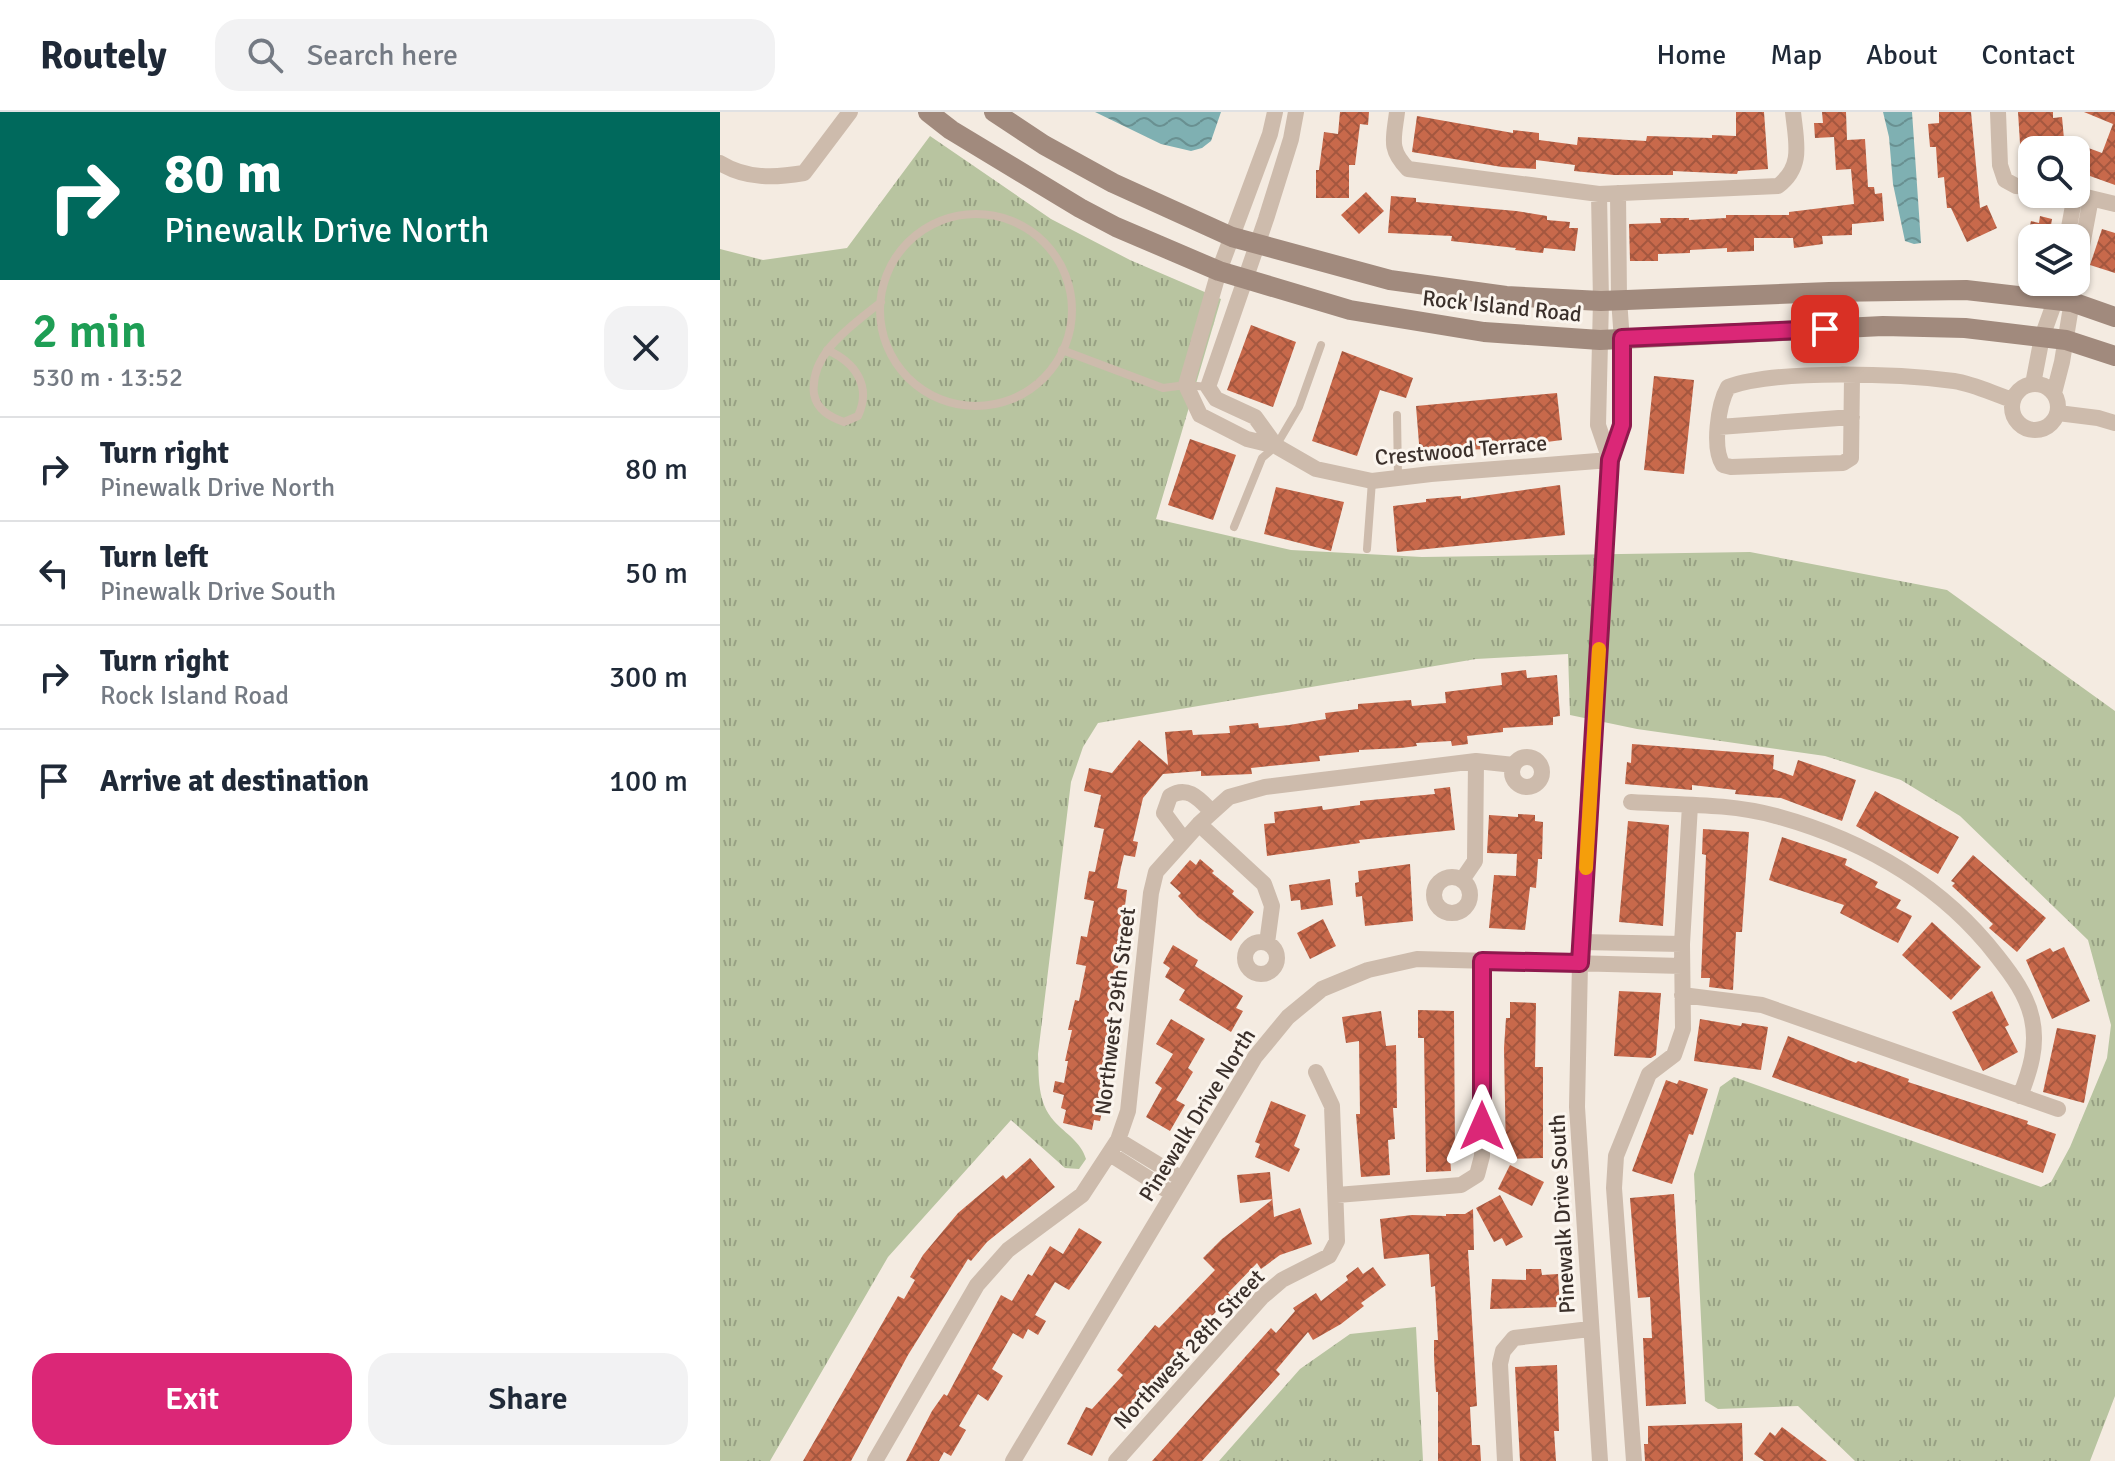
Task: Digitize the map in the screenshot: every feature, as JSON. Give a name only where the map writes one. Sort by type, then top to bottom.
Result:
[{"type":"main road","name":"Rock Island Road","points":[[928,112],[951,130],[1080,208],[1138,237],[1219,271],[1350,310],[1484,332],[1600,340],[1883,326],[1965,328],[2066,340],[2115,356]]},
{"type":"main road","name":"Rock Island Road","points":[[994,112],[1044,145],[1113,183],[1232,237],[1390,280],[1506,296],[1610,300],[2018,289]]},
{"type":"main road","name":"Rock Island Road","points":[[2079,296],[2115,317]]},
{"type":"street","points":[[720,163],[751,176],[781,177],[804,173],[850,112]]},
{"type":"street","points":[[1186,385],[1219,271],[1270,134],[1275,112]]},
{"type":"street","points":[[1208,387],[1291,139],[1296,112]]},
{"type":"street","points":[[1397,112],[1393,146],[1397,158],[1408,169],[1599,194],[1778,186],[1791,176],[1797,158],[1793,112]]},
{"type":"street","points":[[1998,112],[2000,165],[2005,180],[2018,186]]},
{"type":"street","points":[[1610,300],[1618,193]]},
{"type":"street","points":[[1599,194],[1610,300]]},
{"type":"street","points":[[2090,198],[2115,204]]},
{"type":"street","points":[[2033,384],[2042,337],[2063,296]]},
{"type":"street","points":[[2054,393],[2066,340],[2067,296]]},
{"type":"street","name":"Pinewalk Drive South","points":[[1600,1461],[1577,1107],[1581,942],[1610,460],[1622,425],[1622,338],[1610,300]]},
{"type":"street","name":"Pinewalk Drive South","points":[[1610,300],[1600,340],[1598,425],[1610,460]]},
{"type":"street","points":[[1852,377],[1851,458],[1843,463],[1731,467],[1723,465],[1717,456],[1721,400],[1728,387],[1749,380],[1852,377],[1957,382],[2013,400]]},
{"type":"street","points":[[2033,384],[2054,393],[2058,413],[2047,428],[2029,430],[2015,419],[2013,400],[2021,389],[2033,384]]},
{"type":"street","name":"Crestwood Terrace","points":[[1186,385],[1200,415],[1247,439],[1276,446],[1316,469],[1372,481],[1610,460]]},
{"type":"street","name":"Crestwood Terrace","points":[[1208,387],[1216,399],[1255,417],[1276,446]]},
{"type":"street","points":[[2058,413],[2115,423]]},
{"type":"street","points":[[1719,427],[1852,417]]},
{"type":"street","points":[[1462,880],[1475,861],[1476,761]]},
{"type":"street","name":"Northwest 29th Street","points":[[875,1461],[977,1285],[1008,1250],[1082,1195],[1114,1147],[1128,1111],[1151,893],[1156,872],[1184,840],[1229,797],[1265,787],[1476,761],[1514,765]]},
{"type":"street","points":[[1184,840],[1164,813],[1170,796],[1181,792],[1194,794],[1212,812]]},
{"type":"street","points":[[1631,802],[1733,807],[1774,815],[1854,844],[1907,872],[1944,899],[1987,943],[2026,999],[2033,1021],[2034,1048],[2020,1096]]},
{"type":"street","points":[[1634,1461],[1614,1188],[1616,1156],[1649,1074],[1674,1055],[1683,1029],[1682,944],[1690,805]]},
{"type":"street","points":[[1199,824],[1264,884],[1272,906],[1267,943]]},
{"type":"street","points":[[1581,942],[1682,944]]},
{"type":"street","name":"Pinewalk Drive North","points":[[1013,1461],[1255,1057],[1288,1017],[1322,989],[1368,970],[1417,959],[1580,963]]},
{"type":"street","points":[[1316,1072],[1332,1106],[1337,1195],[1461,1185],[1477,1175],[1482,1156],[1482,961]]},
{"type":"street","points":[[1580,963],[1682,966]]},
{"type":"street","points":[[1682,995],[1762,1005],[2058,1109]]},
{"type":"street","points":[[1114,1147],[1182,1179]]},
{"type":"street","points":[[1114,1147],[1173,1194]]},
{"type":"street","name":"Northwest 28th Street","points":[[1116,1461],[1262,1297],[1282,1280],[1329,1256],[1337,1241],[1337,1195]]},
{"type":"street","points":[[1505,1461],[1500,1364],[1503,1351],[1514,1338],[1590,1329]]},
{"type":"lane","points":[[971,214],[1001,217],[1029,230],[1051,251],[1066,278],[1072,308],[1067,341],[1052,370],[1027,392],[997,405],[959,406],[932,397],[906,377],[888,350],[880,318],[881,302],[882,287],[894,259],[914,236],[941,221],[971,214]]},
{"type":"lane","points":[[827,350],[845,358],[863,388],[863,406],[858,416],[844,422],[827,416],[815,399],[813,378],[827,350],[848,328],[881,302]]},
{"type":"lane","points":[[1234,527],[1262,458],[1276,446],[1299,407],[1321,345]]},
{"type":"lane","points":[[1062,350],[1163,388],[1186,385],[1208,387]]},
{"type":"lane","points":[[1397,415],[1398,478]]},
{"type":"lane","points":[[1367,549],[1372,481]]},
{"type":"green space","points":[[930,136],[1051,219],[1130,260],[1221,299],[1156,519],[1291,550],[1422,557],[1750,552],[1947,590],[2115,711],[2115,1396],[2090,1461],[1855,1461],[1798,1406],[1718,1409],[1705,1401],[1694,1174],[1720,1087],[1734,1077],[2041,1187],[2051,1182],[2070,1147],[2107,1058],[2111,1025],[2088,940],[1960,816],[1901,780],[1825,756],[1637,729],[1570,715],[1568,654],[1476,659],[1098,723],[1083,747],[1071,782],[1038,1054],[1044,1106],[1054,1121],[1081,1148],[1086,1159],[1079,1169],[1065,1168],[1011,1120],[888,1257],[770,1461],[720,1461],[720,249],[763,260],[847,248]]},
{"type":"green space","points":[[1416,1327],[1423,1461],[1219,1461],[1300,1369],[1350,1334]]},
{"type":"water","points":[[1095,112],[1221,112],[1211,141],[1191,151],[1161,144]]},
{"type":"water","points":[[1883,112],[1912,112],[1921,243],[1905,241]]},
{"type":"building","points":[[1340,112],[1369,112],[1368,125],[1360,124],[1355,165],[1349,165],[1349,198],[1316,198],[1316,170],[1319,170],[1324,132],[1338,134]]},
{"type":"building","points":[[1736,112],[1764,112],[1768,169],[1738,171],[1737,174],[1673,171],[1673,175],[1614,175],[1574,171],[1575,165],[1536,160],[1536,169],[1502,167],[1412,152],[1417,116],[1513,133],[1513,130],[1539,133],[1539,140],[1577,145],[1578,137],[1646,141],[1647,136],[1736,136]]},
{"type":"building","points":[[1822,112],[1846,112],[1847,140],[1865,139],[1868,187],[1874,187],[1875,194],[1882,193],[1884,221],[1852,224],[1852,235],[1822,236],[1823,244],[1794,248],[1793,238],[1754,238],[1754,251],[1727,252],[1727,248],[1690,250],[1690,253],[1658,254],[1658,261],[1630,261],[1629,224],[1661,223],[1660,218],[1689,220],[1726,218],[1726,215],[1789,215],[1789,212],[1854,204],[1851,169],[1836,170],[1834,137],[1815,138],[1814,123],[1823,123]]},
{"type":"building","points":[[1939,112],[1971,112],[1980,208],[1987,205],[1997,228],[1967,242],[1951,208],[1947,208],[1944,177],[1938,178],[1936,147],[1930,147],[1928,124],[1939,123]]},
{"type":"building","points":[[2018,112],[2053,112],[2053,118],[2062,117],[2064,136],[2020,136]]},
{"type":"building","points":[[2084,112],[2115,112],[2115,185],[2090,176],[2090,149],[2102,153],[2113,124]]},
{"type":"building","points":[[1366,192],[1384,211],[1359,234],[1341,215]]},
{"type":"building","points":[[1391,196],[1416,198],[1416,202],[1516,211],[1547,216],[1547,220],[1570,222],[1569,228],[1578,228],[1575,251],[1544,248],[1543,253],[1451,241],[1452,236],[1388,233]]},
{"type":"building","points":[[2040,216],[2052,219],[2051,224],[2030,224],[2031,221],[2039,223]]},
{"type":"building","points":[[2102,229],[2115,233],[2115,273],[2090,265]]},
{"type":"building","points":[[1251,325],[1296,342],[1273,407],[1227,390]]},
{"type":"building","points":[[1342,351],[1413,378],[1406,398],[1380,390],[1357,456],[1312,441]]},
{"type":"building","points":[[1654,376],[1694,380],[1684,474],[1644,470]]},
{"type":"building","points":[[1557,393],[1562,440],[1420,456],[1416,406]]},
{"type":"building","points":[[1190,439],[1236,455],[1213,520],[1168,505]]},
{"type":"building","points":[[1560,485],[1565,535],[1397,552],[1393,506],[1426,502],[1426,499],[1461,496],[1461,499]]},
{"type":"building","points":[[1276,487],[1344,502],[1331,551],[1264,534]]},
{"type":"building","points":[[1526,670],[1527,678],[1557,675],[1560,716],[1553,717],[1553,725],[1503,728],[1503,732],[1467,736],[1468,744],[1452,746],[1451,741],[1416,743],[1417,746],[1319,756],[1320,761],[1251,768],[1252,774],[1201,776],[1201,771],[1163,774],[1143,798],[1133,841],[1138,842],[1135,857],[1124,855],[1117,888],[1127,890],[1121,952],[1108,1017],[1113,1018],[1101,1081],[1108,1082],[1100,1121],[1094,1120],[1092,1130],[1063,1123],[1066,1110],[1061,1108],[1064,1095],[1053,1092],[1055,1081],[1064,1083],[1072,1030],[1068,1030],[1075,1000],[1079,1001],[1086,966],[1076,964],[1081,936],[1087,937],[1094,901],[1084,899],[1089,871],[1095,872],[1104,829],[1094,827],[1101,795],[1084,791],[1089,768],[1112,773],[1139,740],[1168,765],[1165,732],[1192,730],[1193,735],[1230,733],[1229,726],[1258,723],[1259,728],[1289,725],[1326,719],[1325,713],[1358,709],[1358,704],[1411,700],[1412,706],[1446,703],[1445,692],[1502,685],[1501,673]]},
{"type":"building","points":[[1632,744],[1774,755],[1773,769],[1793,776],[1798,760],[1856,780],[1842,821],[1781,798],[1735,794],[1736,790],[1692,785],[1692,790],[1625,784]]},
{"type":"building","points":[[1450,787],[1455,830],[1359,840],[1360,843],[1267,856],[1264,824],[1275,823],[1274,812],[1360,805],[1360,801],[1435,794],[1434,789]]},
{"type":"building","points":[[1875,791],[1959,837],[1938,874],[1856,826]]},
{"type":"building","points":[[1518,814],[1535,815],[1535,821],[1543,822],[1542,859],[1538,859],[1536,888],[1530,887],[1525,930],[1489,928],[1494,875],[1516,876],[1517,854],[1487,853],[1489,815],[1518,817]]},
{"type":"building","points":[[1628,821],[1669,825],[1663,926],[1619,922]]},
{"type":"building","points":[[1703,829],[1749,832],[1742,932],[1736,932],[1733,990],[1709,987],[1710,978],[1701,978],[1706,855],[1702,854]]},
{"type":"building","points":[[1782,837],[1847,859],[1845,865],[1878,882],[1875,887],[1901,900],[1896,908],[1912,916],[1898,943],[1840,913],[1844,905],[1769,880]]},
{"type":"building","points":[[1973,855],[2046,918],[2017,952],[1989,928],[1993,924],[1952,886],[1955,883],[1951,881]]},
{"type":"building","points":[[1200,859],[1234,891],[1232,894],[1254,912],[1231,941],[1198,917],[1170,883],[1190,860],[1196,865]]},
{"type":"building","points":[[1410,864],[1413,921],[1365,926],[1362,896],[1356,897],[1358,871]]},
{"type":"building","points":[[1330,879],[1333,905],[1301,910],[1300,900],[1291,901],[1289,885]]},
{"type":"building","points":[[1323,919],[1336,946],[1310,959],[1297,933]]},
{"type":"building","points":[[1932,922],[1981,967],[1951,1000],[1902,955]]},
{"type":"building","points":[[1173,945],[1198,960],[1195,966],[1243,996],[1236,1008],[1243,1011],[1231,1032],[1179,1000],[1185,990],[1165,977],[1170,968],[1163,963]]},
{"type":"building","points":[[2064,947],[2090,1001],[2052,1019],[2026,960],[2050,948],[2053,952]]},
{"type":"building","points":[[1619,991],[1661,993],[1656,1055],[1651,1058],[1614,1056]]},
{"type":"building","points":[[1992,991],[2018,1052],[1983,1071],[1952,1012]]},
{"type":"building","points":[[1510,1002],[1536,1003],[1535,1067],[1543,1067],[1543,1158],[1506,1159],[1504,1048]]},
{"type":"building","points":[[1418,1010],[1454,1011],[1455,1156],[1450,1156],[1451,1171],[1426,1172],[1424,1038],[1418,1038]]},
{"type":"building","points":[[1381,1011],[1386,1046],[1396,1045],[1395,1139],[1388,1140],[1390,1175],[1361,1177],[1356,1114],[1360,1114],[1359,1041],[1346,1043],[1342,1017]]},
{"type":"building","points":[[1171,1019],[1205,1039],[1188,1068],[1193,1072],[1176,1100],[1185,1105],[1170,1131],[1146,1117],[1162,1088],[1155,1083],[1173,1054],[1156,1044]]},
{"type":"building","points":[[1700,1019],[1768,1027],[1761,1070],[1694,1061]]},
{"type":"building","points":[[2057,1028],[2096,1035],[2084,1103],[2043,1092]]},
{"type":"building","points":[[1788,1036],[1856,1063],[1858,1061],[1909,1079],[1908,1082],[2028,1121],[2027,1124],[2056,1134],[2043,1173],[1772,1077]]},
{"type":"building","points":[[1666,1080],[1677,1084],[1679,1080],[1708,1089],[1672,1184],[1632,1171]]},
{"type":"building","points":[[1271,1101],[1306,1115],[1294,1146],[1300,1149],[1289,1172],[1255,1157],[1260,1144],[1255,1142]]},
{"type":"building","points":[[1030,1158],[1055,1187],[987,1242],[971,1261],[968,1259],[908,1355],[851,1461],[803,1461],[898,1296],[904,1299],[915,1280],[910,1277],[923,1255],[958,1213],[1003,1175],[1006,1179]]},
{"type":"building","points":[[1510,1165],[1544,1182],[1532,1206],[1498,1189]]},
{"type":"building","points":[[1270,1172],[1272,1199],[1240,1203],[1237,1175]]},
{"type":"building","points":[[1674,1194],[1686,1404],[1646,1406],[1643,1338],[1652,1338],[1650,1297],[1638,1298],[1630,1198]]},
{"type":"building","points":[[1500,1195],[1523,1237],[1506,1246],[1502,1238],[1494,1242],[1476,1208]]},
{"type":"building","points":[[1272,1199],[1274,1217],[1300,1208],[1312,1244],[1280,1255],[1261,1269],[1257,1263],[1228,1293],[1231,1296],[1212,1316],[1210,1314],[1182,1347],[1185,1350],[1122,1423],[1113,1415],[1092,1456],[1067,1444],[1086,1407],[1092,1409],[1123,1375],[1117,1370],[1155,1325],[1159,1328],[1215,1270],[1203,1258]]},
{"type":"building","points":[[1473,1209],[1474,1250],[1468,1250],[1477,1406],[1470,1407],[1472,1445],[1480,1445],[1481,1461],[1438,1461],[1434,1340],[1438,1340],[1435,1286],[1431,1287],[1429,1254],[1384,1259],[1380,1219],[1465,1214]]},
{"type":"building","points":[[1079,1228],[1102,1242],[1069,1290],[1055,1282],[1035,1315],[1046,1321],[1038,1335],[1028,1329],[1023,1339],[1013,1333],[992,1369],[1003,1376],[988,1401],[978,1394],[959,1426],[966,1430],[951,1456],[944,1452],[939,1461],[906,1461],[932,1411],[944,1394],[947,1396],[1001,1295],[1012,1301],[1050,1246],[1063,1254]]},
{"type":"building","points":[[1358,1267],[1363,1274],[1373,1267],[1386,1285],[1361,1303],[1364,1306],[1341,1324],[1313,1340],[1308,1332],[1276,1370],[1280,1374],[1202,1461],[1152,1461],[1271,1328],[1276,1333],[1295,1311],[1293,1308],[1316,1293],[1321,1301],[1348,1280],[1346,1276]]},
{"type":"building","points":[[1526,1269],[1541,1269],[1542,1275],[1558,1274],[1560,1307],[1490,1309],[1492,1279],[1526,1280]]},
{"type":"building","points":[[1557,1365],[1559,1431],[1554,1431],[1556,1461],[1520,1461],[1515,1367]]},
{"type":"building","points":[[1742,1423],[1743,1461],[1645,1461],[1644,1444],[1648,1444],[1648,1426]]},
{"type":"building","points":[[1782,1427],[1827,1461],[1764,1461],[1754,1454],[1770,1432],[1775,1436]]},
{"type":"slow traffic","points":[[1586,868],[1599,649]]},
{"type":"route","points":[[1482,1126],[1482,961],[1580,963],[1610,460],[1622,425],[1622,338],[1825,329]]}]
